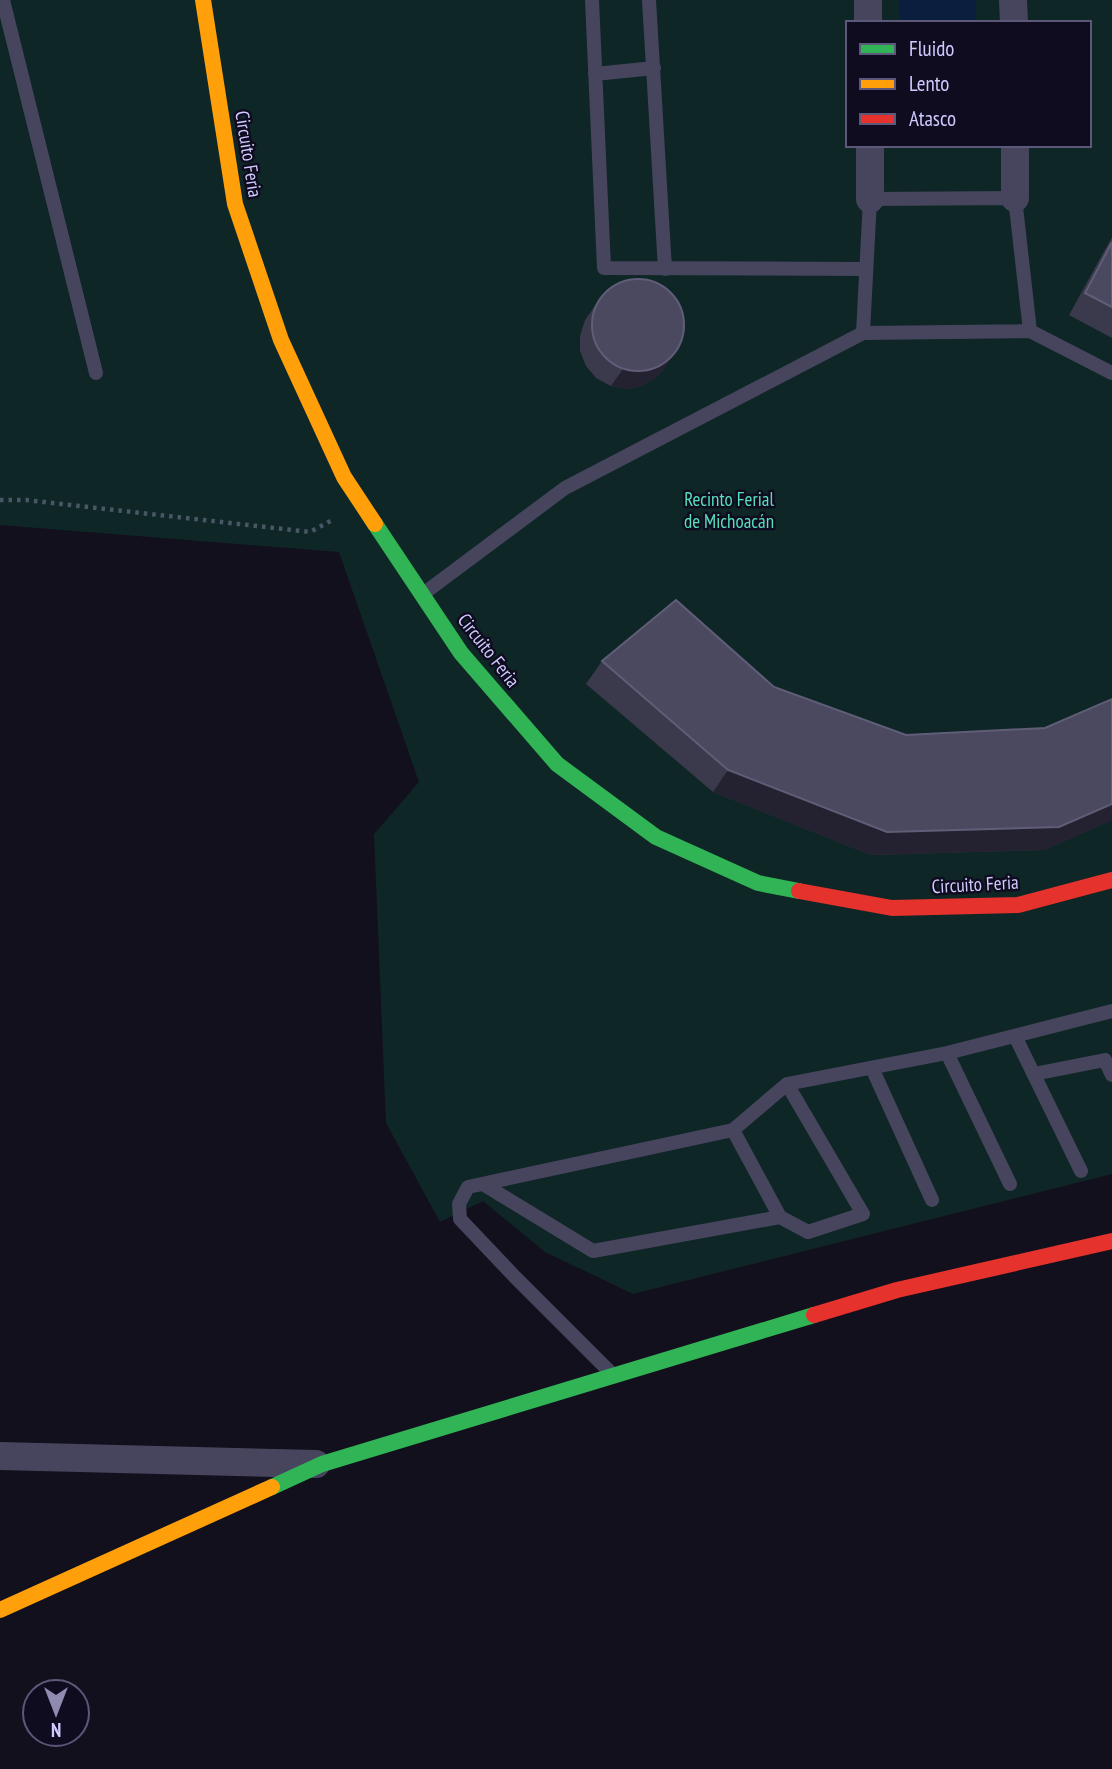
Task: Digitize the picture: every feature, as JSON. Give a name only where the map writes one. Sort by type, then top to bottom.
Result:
[{"type":"street","name":"Circuito Feria","points":[[203,0],[235,204],[281,340],[344,477],[461,653],[557,764],[656,837],[758,883],[892,908],[1018,905],[1112,880]]},
{"type":"street","points":[[868,0],[869,21]]},
{"type":"street","points":[[1013,0],[1014,21]]},
{"type":"street","points":[[870,147],[870,199]]},
{"type":"street","points":[[1015,147],[1015,198]]},
{"type":"street","points":[[0,1609],[322,1464],[897,1290],[1112,1241]]},
{"type":"street","points":[[0,1456],[322,1464]]},
{"type":"lane","points":[[3,0],[96,373]]},
{"type":"lane","points":[[592,0],[604,268],[865,269]]},
{"type":"lane","points":[[649,0],[665,268]]},
{"type":"lane","points":[[595,74],[653,68]]},
{"type":"lane","points":[[863,333],[870,199],[1015,198],[1030,331]]},
{"type":"lane","points":[[422,595],[565,488],[863,333],[1030,331],[1112,373]]},
{"type":"lane","points":[[613,1376],[460,1219],[459,1204],[468,1187],[733,1130],[787,1084],[947,1053],[1112,1011]]},
{"type":"lane","points":[[1015,1036],[1081,1171]]},
{"type":"lane","points":[[947,1053],[1010,1184]]},
{"type":"lane","points":[[1034,1074],[1105,1060],[1112,1075]]},
{"type":"lane","points":[[872,1068],[932,1200]]},
{"type":"lane","points":[[733,1130],[780,1217],[808,1231],[863,1214],[787,1084]]},
{"type":"lane","points":[[483,1184],[593,1251],[780,1217]]},
{"type":"path","points":[[0,500],[26,500],[310,532],[362,504]]},
{"type":"green space","name":"Recinto Ferial de Michoacán","points":[[0,0],[1112,0],[1112,1174],[633,1294],[545,1252],[483,1201],[440,1222],[386,1123],[374,834],[419,782],[339,552],[0,525]]},
{"type":"water","points":[[899,0],[976,0],[976,21],[900,21]]},
{"type":"building","points":[[1112,242],[1112,307],[1085,293]]},
{"type":"building","points":[[638,279],[656,283],[671,292],[680,307],[684,325],[680,343],[671,358],[656,367],[638,371],[620,367],[605,358],[596,343],[592,325],[596,307],[605,292],[620,283]]},
{"type":"building","points":[[676,600],[774,687],[906,735],[1045,728],[1112,699],[1112,804],[1059,827],[887,832],[728,770],[602,661]]},
{"type":"traffic: fast","points":[[375,524],[461,653],[557,764],[656,837],[758,883],[799,891]]},
{"type":"traffic: fast","points":[[272,1487],[322,1464],[814,1315]]},
{"type":"traffic: slow","points":[[203,0],[235,204],[281,340],[344,477],[375,524]]},
{"type":"traffic: slow","points":[[0,1610],[272,1487]]},
{"type":"traffic: jam","points":[[799,891],[892,908],[1018,905],[1112,880]]},
{"type":"traffic: jam","points":[[814,1315],[897,1290],[1112,1241]]}]
